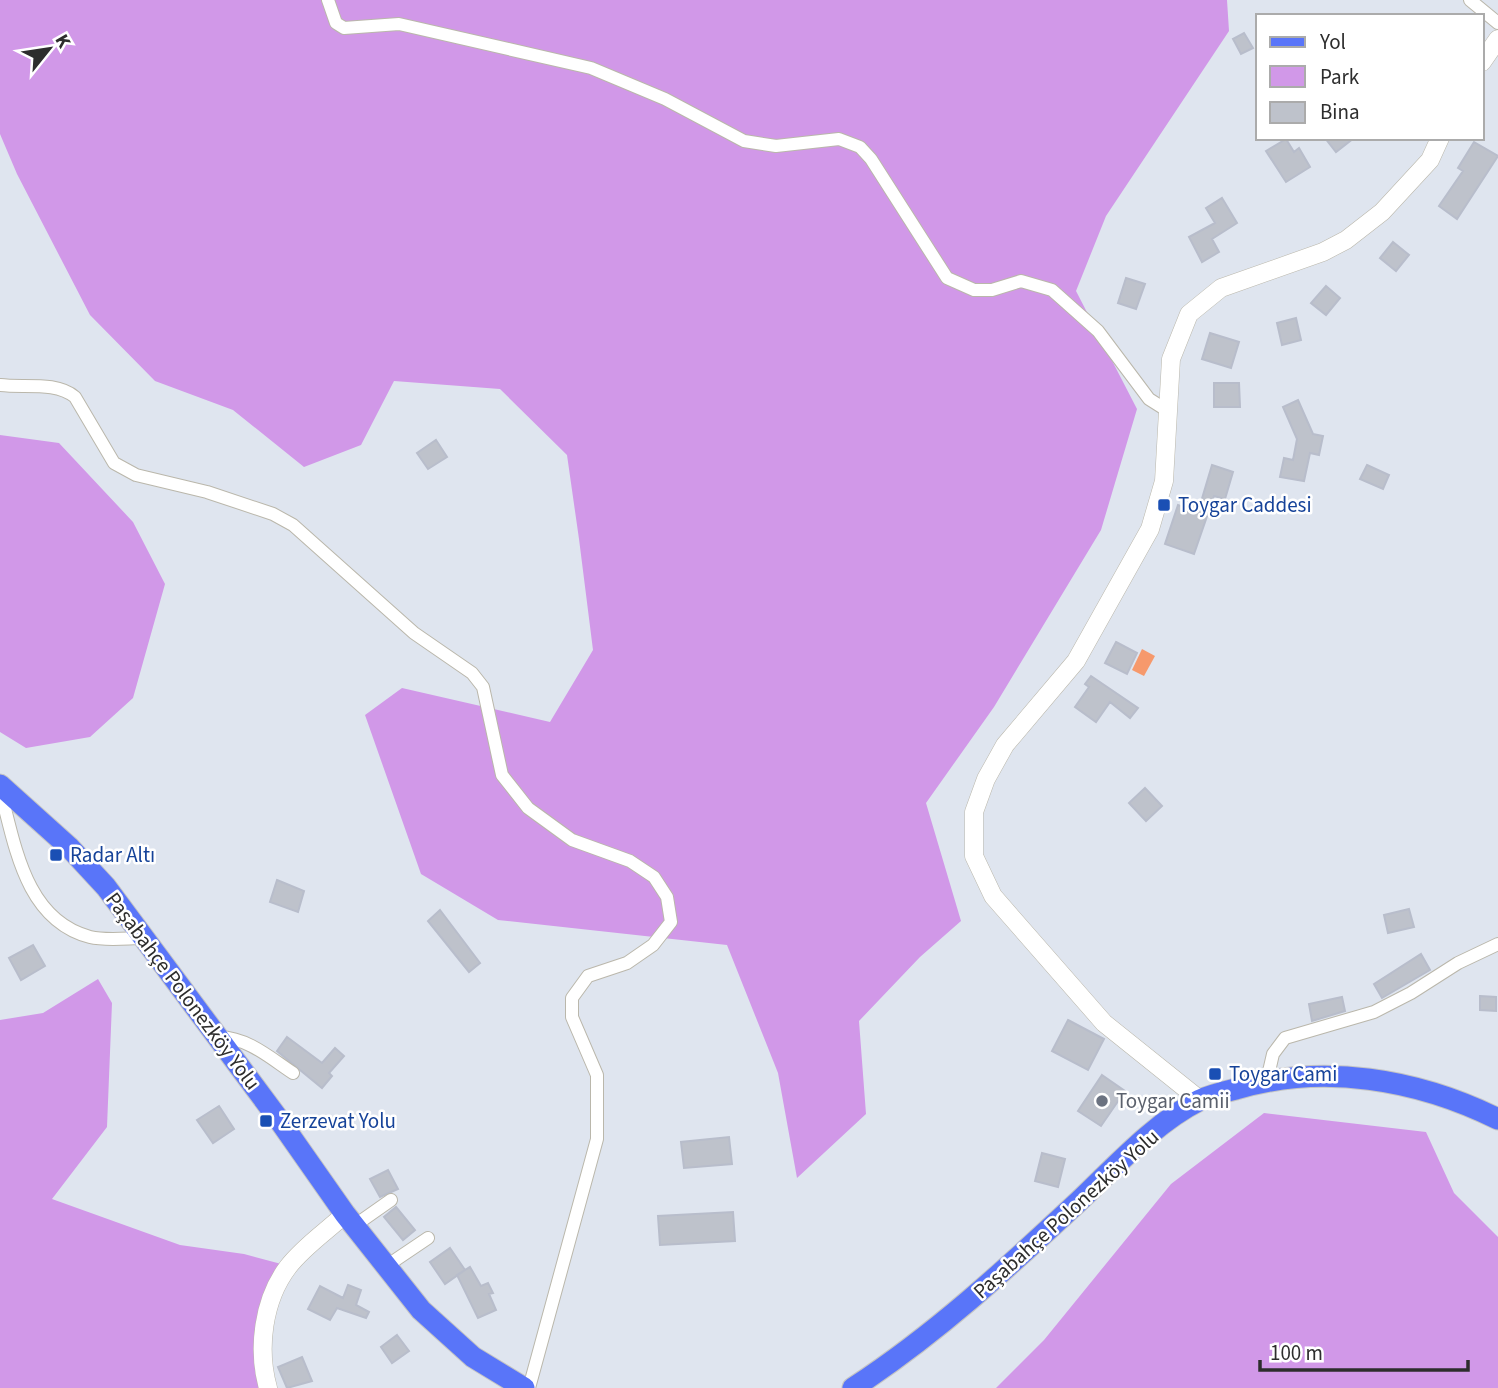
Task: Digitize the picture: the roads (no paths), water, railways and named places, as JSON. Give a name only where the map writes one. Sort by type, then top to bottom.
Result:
[{"type":"main road","points":[[1484,59],[1498,39]]},
{"type":"main road","points":[[1200,1100],[1125,1042],[1072,988],[993,896],[978,869],[972,840],[978,796],[994,762],[1015,730],[1076,661],[1150,529],[1164,481],[1169,372],[1175,343],[1196,305],[1221,288],[1301,260],[1346,240],[1382,212],[1430,160],[1439,140]]},
{"type":"main road","name":"Paşabahçe Polonezköy Yolu","points":[[0,787],[69,847],[106,887],[219,1037],[385,1267],[445,1334],[473,1357],[526,1388]]},
{"type":"main road","name":"Paşabahçe Polonezköy Yolu","points":[[853,1388],[894,1361],[962,1309],[1152,1133],[1200,1100],[1267,1080],[1330,1075],[1399,1084],[1469,1105],[1498,1119]]},
{"type":"main road","points":[[268,1388],[264,1371],[263,1342],[268,1311],[277,1286],[289,1266],[349,1220]]},
{"type":"street","points":[[328,0],[336,23],[344,28],[399,24],[591,68],[665,99],[744,141],[776,146],[832,139],[853,143],[871,159],[947,278],[974,290],[992,290],[1021,281],[1052,290],[1098,331],[1149,399],[1168,411]]},
{"type":"street","points":[[1469,0],[1498,23]]},
{"type":"street","points":[[0,385],[68,391],[75,397],[114,463],[136,475],[207,492],[273,514],[304,533],[414,633],[472,673],[483,687],[502,775],[528,808],[572,840],[630,861],[654,877],[667,897],[671,922],[653,945],[627,963],[588,976],[572,998],[572,1017],[597,1075],[597,1139],[526,1388]]},
{"type":"street","points":[[0,787],[22,868],[46,913],[63,926],[92,938],[144,938]]},
{"type":"street","points":[[1267,1080],[1273,1054],[1285,1038],[1374,1012],[1411,993],[1458,963],[1498,944]]},
{"type":"street","points":[[219,1037],[235,1037],[293,1073]]},
{"type":"street","points":[[349,1220],[391,1200]]},
{"type":"street","points":[[385,1267],[428,1238]]},
{"type":"place","name":"Toygar Caddesi","points":[[1164,505]]},
{"type":"place","name":"Radar Altı","points":[[56,855]]},
{"type":"place","name":"Toygar Cami","points":[[1215,1074]]},
{"type":"place","name":"Toygar Camii","points":[[1102,1101]]},
{"type":"place","name":"Zerzevat Yolu","points":[[266,1121]]}]
